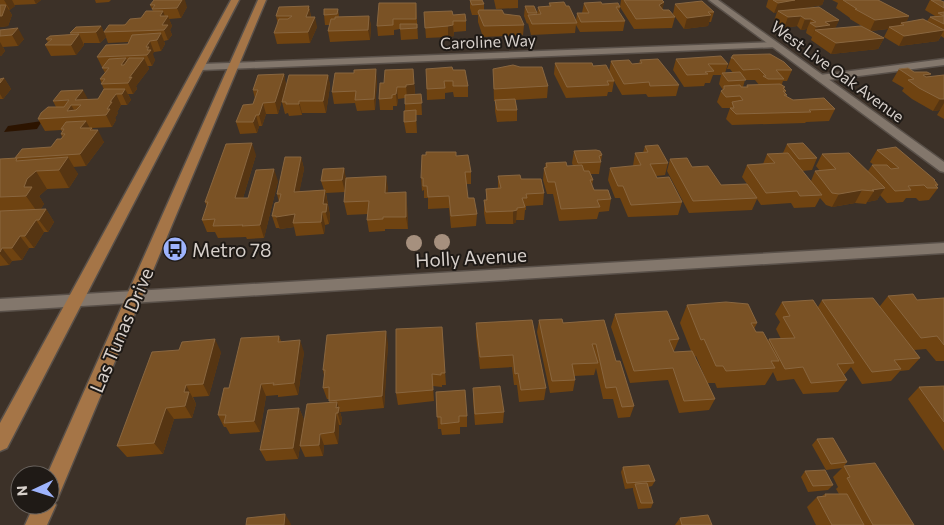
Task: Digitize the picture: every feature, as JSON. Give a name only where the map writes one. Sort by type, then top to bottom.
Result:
[{"type":"main road","points":[[0,442],[73,301],[202,67],[235,0]]},
{"type":"main road","name":"Las Tunas Drive","points":[[60,470],[262,0]]},
{"type":"street","name":"West Live Oak Avenue","points":[[713,0],[944,168]]},
{"type":"street","name":"Caroline Way","points":[[202,67],[775,45]]},
{"type":"street","points":[[820,78],[944,62]]},
{"type":"street","name":"Holly Avenue","points":[[0,305],[944,248]]},
{"type":"shaded area","points":[[42,121],[37,129],[4,132],[8,126]]},
{"type":"building","points":[[154,0],[182,0],[177,8],[152,9],[155,5],[150,5]]},
{"type":"building","points":[[470,0],[482,0],[484,4],[472,5]]},
{"type":"building","points":[[624,0],[662,0],[664,2],[659,5],[663,10],[669,10],[675,17],[636,19]]},
{"type":"building","points":[[773,0],[795,0],[778,3]]},
{"type":"building","points":[[843,0],[878,0],[909,16],[875,20]]},
{"type":"building","points":[[931,0],[944,2],[944,8]]},
{"type":"building","points":[[702,1],[714,12],[708,12],[711,15],[687,18],[675,4]]},
{"type":"building","points":[[564,2],[566,6],[569,6],[577,23],[532,24],[528,15],[541,14],[538,7],[551,6],[549,3]]},
{"type":"building","points":[[601,2],[602,4],[618,3],[620,7],[616,7],[625,21],[581,22],[577,13],[589,13],[584,3]]},
{"type":"building","points":[[379,3],[416,3],[416,19],[393,19],[393,25],[377,26]]},
{"type":"building","points":[[0,5],[6,5],[2,16],[0,16]]},
{"type":"building","points":[[309,6],[306,17],[315,17],[308,32],[274,33],[279,19],[288,19],[292,16],[276,16],[279,7]]},
{"type":"building","points":[[525,6],[534,6],[537,13],[528,13]]},
{"type":"building","points":[[819,7],[839,20],[825,22],[830,25],[816,27],[810,23],[816,22],[811,19],[805,19],[801,16],[788,17],[778,11]]},
{"type":"building","points":[[324,9],[338,9],[337,14],[324,15]]},
{"type":"building","points":[[479,10],[502,10],[504,14],[520,16],[524,25],[484,26],[478,12]]},
{"type":"building","points":[[146,11],[163,11],[160,16],[168,16],[162,25],[168,25],[164,30],[104,32],[109,25],[125,25],[130,19],[141,18]]},
{"type":"building","points":[[452,11],[453,15],[465,14],[466,21],[453,21],[453,25],[425,28],[424,12]]},
{"type":"building","points":[[369,16],[368,30],[328,31],[331,19],[335,19],[335,17]]},
{"type":"building","points":[[944,16],[944,24],[930,17]]},
{"type":"building","points":[[923,19],[944,30],[904,36],[889,27],[904,25],[901,23]]},
{"type":"building","points":[[400,24],[417,24],[417,28],[400,29]]},
{"type":"building","points":[[101,26],[96,32],[70,33],[76,27]]},
{"type":"building","points":[[861,26],[884,38],[836,43],[815,30]]},
{"type":"building","points":[[18,28],[12,35],[0,36],[0,30]]},
{"type":"building","points":[[161,33],[157,40],[150,41],[146,47],[149,47],[147,50],[151,50],[147,55],[97,57],[106,45],[128,44],[132,35]]},
{"type":"building","points":[[79,34],[71,45],[45,45],[52,39],[46,39],[50,36]]},
{"type":"building","points":[[770,54],[784,62],[792,70],[776,70],[784,79],[768,79],[763,76],[766,76],[759,69],[743,70],[731,58],[733,55]]},
{"type":"building","points":[[721,56],[728,64],[708,64],[714,71],[705,72],[708,74],[687,75],[676,59]]},
{"type":"building","points":[[126,58],[121,65],[124,65],[129,58],[144,58],[129,78],[132,77],[128,83],[101,84],[105,79],[100,79],[109,68],[102,68],[109,59]]},
{"type":"building","points":[[658,59],[679,85],[650,86],[649,82],[624,84],[611,61],[629,60],[632,64],[642,63],[640,60]]},
{"type":"building","points":[[555,63],[592,63],[593,66],[606,65],[614,81],[607,81],[609,85],[567,87]]},
{"type":"building","points":[[513,65],[520,67],[542,67],[548,86],[494,89],[493,69]]},
{"type":"building","points":[[452,67],[453,70],[465,70],[468,86],[453,86],[453,81],[444,81],[445,88],[427,89],[426,69]]},
{"type":"building","points":[[908,68],[914,72],[927,72],[931,74],[923,75],[926,77],[944,75],[944,99],[940,99],[919,88],[908,80],[914,79],[899,69]]},
{"type":"building","points":[[376,69],[374,99],[355,100],[356,91],[332,92],[335,73],[354,73],[354,70]]},
{"type":"building","points":[[413,69],[414,84],[406,85],[406,87],[397,87],[396,94],[392,95],[392,98],[379,99],[380,83],[384,83],[385,70]]},
{"type":"building","points":[[740,72],[746,80],[728,81],[722,73]]},
{"type":"building","points":[[284,74],[275,102],[263,103],[259,115],[256,115],[253,122],[236,122],[243,105],[253,104],[258,90],[253,90],[258,75]]},
{"type":"building","points":[[289,75],[328,75],[323,101],[299,101],[299,104],[286,104],[286,102],[282,102]]},
{"type":"building","points":[[780,84],[785,87],[783,88],[786,91],[783,91],[787,95],[784,95],[793,100],[824,98],[835,109],[809,110],[811,112],[736,114],[730,108],[734,108],[732,102],[743,100],[740,96],[726,97],[721,91],[724,89],[724,86],[740,85],[741,87],[748,87],[747,85]]},
{"type":"building","points":[[104,89],[125,89],[122,94],[116,94],[110,102],[112,102],[107,109],[110,109],[106,115],[38,119],[41,113],[48,107],[64,107],[69,100],[53,101],[61,91],[83,90],[75,100],[98,99]],"holes":[[[71,105],[81,105],[76,110],[67,111]]]},
{"type":"building","points":[[421,94],[422,103],[405,104],[405,95]]},
{"type":"building","points":[[515,99],[517,110],[497,110],[495,100]]},
{"type":"building","points":[[416,110],[416,121],[404,122],[404,111]]},
{"type":"building","points":[[86,121],[80,128],[98,130],[80,154],[15,158],[22,149],[51,147],[57,139],[61,139],[65,134],[61,134],[64,129],[61,129],[66,122]]},
{"type":"building","points":[[252,143],[235,198],[248,198],[256,170],[274,169],[260,225],[213,226],[215,219],[202,220],[208,202],[205,202],[226,144]]},
{"type":"building","points":[[803,143],[817,158],[799,159],[787,144]]},
{"type":"building","points":[[658,145],[668,163],[650,164],[657,178],[669,177],[682,202],[631,205],[623,186],[618,186],[610,168],[641,165],[635,153],[648,152],[645,146]]},
{"type":"building","points":[[896,147],[935,180],[938,185],[935,185],[938,188],[927,188],[924,185],[908,186],[911,190],[895,191],[872,165],[887,165],[891,169],[899,168],[877,150]]},
{"type":"building","points":[[574,151],[600,151],[602,155],[599,156],[601,162],[578,163]]},
{"type":"building","points":[[426,152],[456,152],[456,156],[468,155],[471,172],[465,172],[468,198],[474,198],[477,214],[451,216],[449,196],[428,197],[427,186],[423,186],[423,178],[421,178],[422,155],[426,155]]},
{"type":"building","points":[[788,153],[822,195],[800,196],[797,191],[766,193],[747,165],[775,163],[767,154]]},
{"type":"building","points":[[849,153],[885,188],[872,190],[874,191],[862,190],[839,194],[832,193],[815,171],[836,169],[822,154]]},
{"type":"building","points":[[68,157],[59,170],[36,171],[27,179],[24,187],[32,187],[26,196],[0,197],[0,159],[17,158],[16,161]]},
{"type":"building","points":[[285,157],[301,157],[294,192],[325,190],[323,204],[327,204],[326,212],[322,212],[321,222],[293,223],[295,214],[272,216],[275,203],[279,202],[281,194],[277,194]]},
{"type":"building","points":[[687,158],[692,167],[708,166],[721,185],[747,184],[757,198],[693,201],[670,159]]},
{"type":"building","points":[[566,162],[567,166],[582,165],[584,171],[589,171],[593,180],[590,180],[594,190],[608,190],[611,199],[597,200],[600,207],[561,209],[555,182],[548,182],[544,168],[547,167],[546,163]]},
{"type":"building","points":[[344,168],[342,180],[321,181],[323,169]]},
{"type":"building","points":[[520,175],[521,179],[541,179],[544,193],[526,194],[527,198],[522,198],[525,207],[517,208],[517,210],[486,212],[484,200],[487,200],[486,189],[501,188],[498,176]]},
{"type":"building","points":[[386,176],[385,193],[406,192],[406,217],[383,217],[383,219],[367,220],[369,201],[344,202],[346,178]]},
{"type":"building","points":[[46,209],[25,236],[20,236],[12,248],[2,248],[0,252],[0,211]]},
{"type":"building","points":[[913,294],[917,300],[944,298],[944,345],[937,336],[921,338],[888,296]]},
{"type":"building","points":[[873,298],[920,358],[894,360],[901,369],[872,372],[822,300]]},
{"type":"building","points":[[813,300],[854,363],[837,364],[847,380],[811,383],[803,367],[785,369],[769,339],[795,338],[783,317],[790,316],[782,302]]},
{"type":"building","points":[[726,302],[748,304],[757,323],[751,323],[756,332],[763,332],[779,361],[771,361],[775,368],[726,371],[723,366],[716,366],[704,339],[701,340],[687,305]]},
{"type":"building","points":[[667,311],[679,339],[669,340],[674,352],[692,351],[715,399],[684,401],[673,368],[634,371],[615,314]]},
{"type":"building","points":[[562,319],[563,323],[604,320],[616,361],[620,361],[634,406],[622,407],[616,387],[606,388],[596,344],[592,344],[598,363],[572,364],[575,380],[552,381],[539,320]]},
{"type":"building","points":[[532,320],[546,388],[521,390],[518,373],[515,374],[513,355],[480,357],[476,323]]},
{"type":"building","points":[[442,327],[445,373],[441,373],[441,375],[432,374],[433,390],[396,393],[396,329]]},
{"type":"building","points":[[386,331],[382,396],[329,401],[329,387],[323,388],[327,335]]},
{"type":"building","points":[[279,336],[278,342],[300,340],[294,383],[261,384],[254,421],[224,423],[226,415],[218,415],[224,388],[229,388],[241,338]]},
{"type":"building","points":[[215,339],[203,384],[186,385],[184,392],[189,392],[185,406],[166,408],[154,443],[117,446],[152,352],[179,350],[182,342]]},
{"type":"building","points":[[500,386],[504,412],[475,414],[473,388]]},
{"type":"building","points":[[944,386],[944,422],[919,387]]},
{"type":"building","points":[[465,390],[467,416],[459,416],[459,422],[441,424],[441,417],[437,417],[436,392]]},
{"type":"building","points":[[337,402],[336,408],[339,407],[338,413],[336,413],[334,432],[320,434],[319,445],[300,446],[307,404]]},
{"type":"building","points":[[299,408],[293,448],[260,450],[268,410]]},
{"type":"building","points":[[833,438],[847,462],[831,464],[817,439]]},
{"type":"building","points":[[875,463],[914,525],[873,525],[847,478],[850,477],[844,466]]},
{"type":"building","points":[[649,465],[655,481],[627,483],[623,467]]},
{"type":"building","points":[[825,470],[833,485],[813,486],[805,471]]},
{"type":"building","points":[[647,483],[653,503],[641,503],[635,484]]},
{"type":"building","points":[[825,494],[847,494],[864,525],[832,525],[817,497],[826,496]]},
{"type":"building","points":[[285,514],[284,525],[246,525],[247,518]]},
{"type":"building","points":[[708,515],[712,525],[682,525],[680,518]]},
{"type":"place","name":"Metro 78","points":[[175,249]]}]
